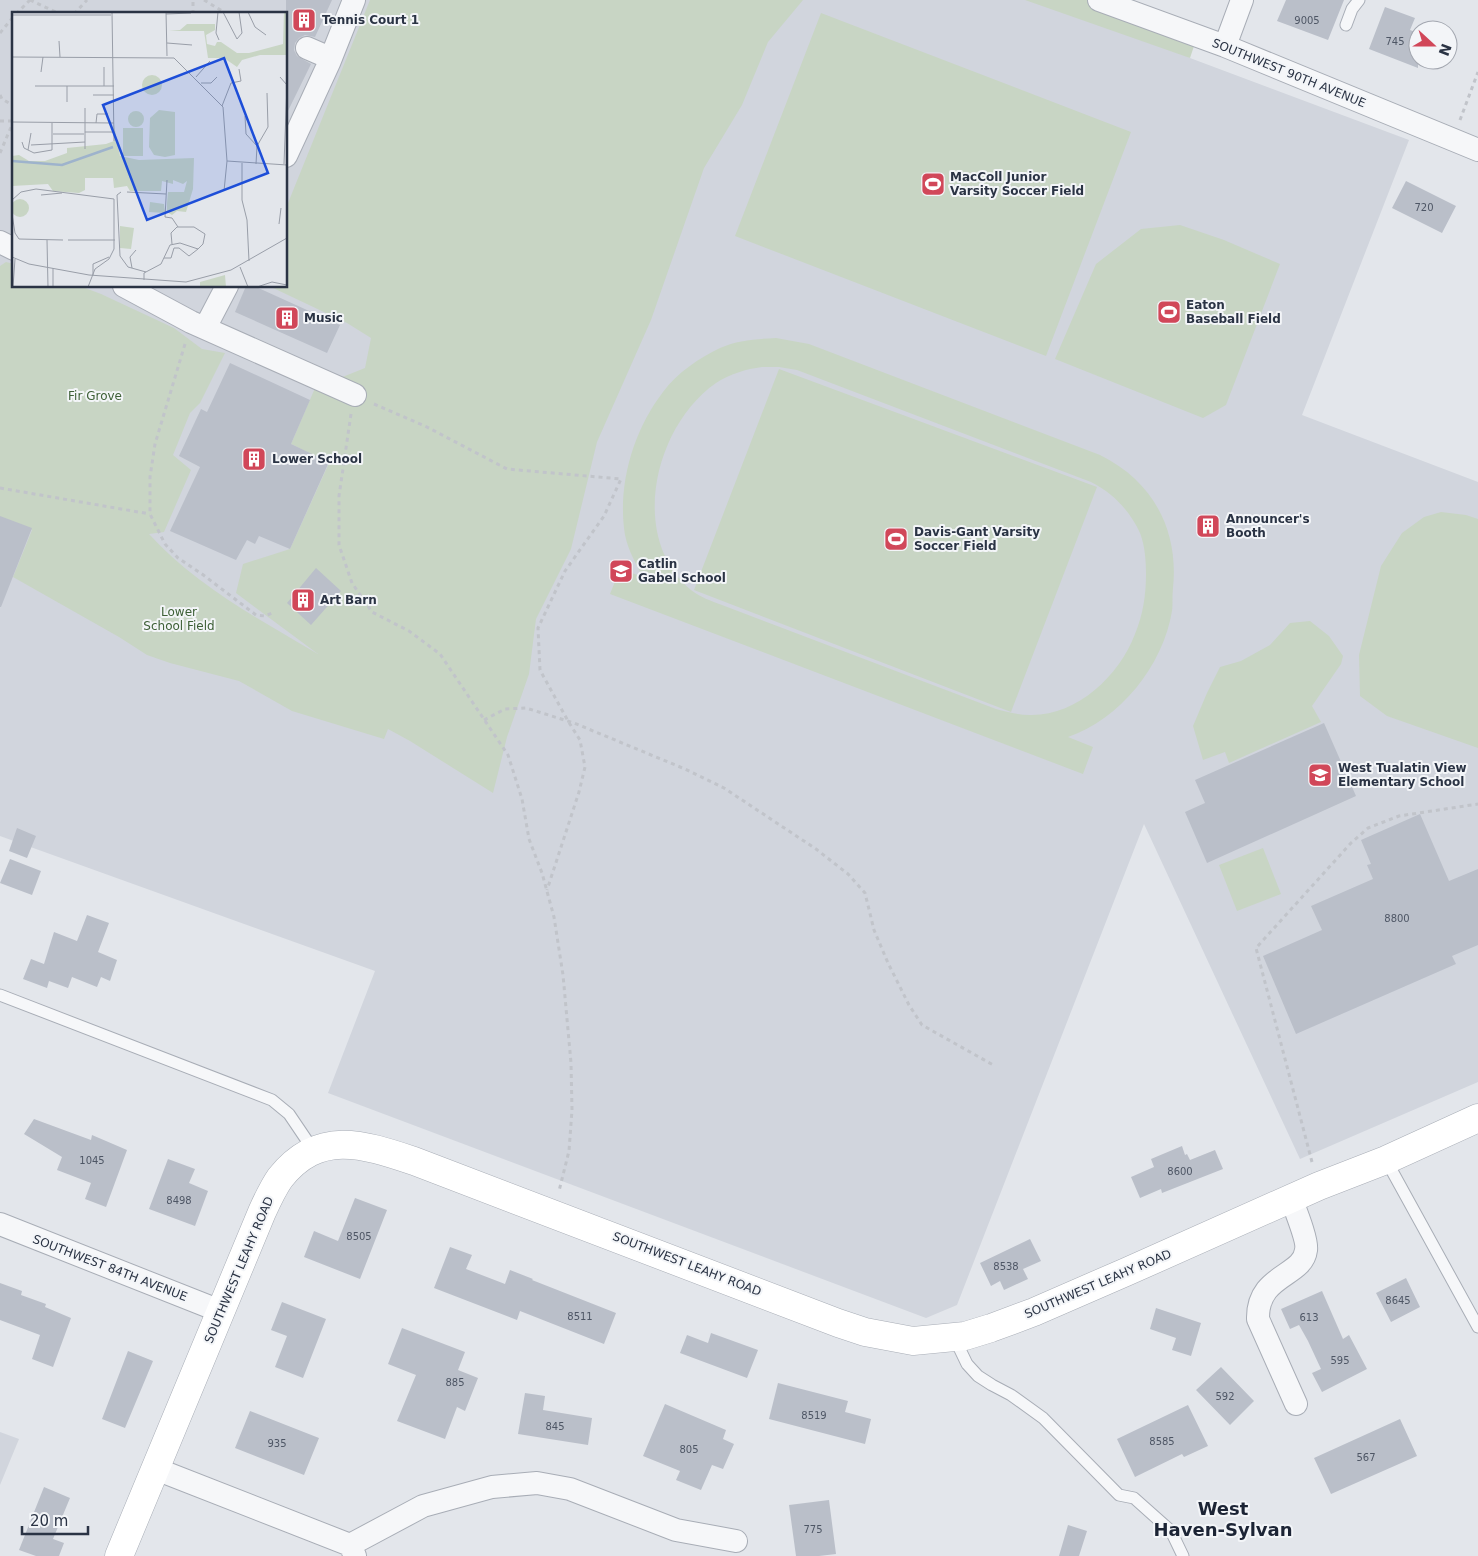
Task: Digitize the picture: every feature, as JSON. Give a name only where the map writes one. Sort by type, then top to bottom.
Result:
[{"type":"street","points":[[288,152],[354,0]]},
{"type":"street","name":"SOUTHWEST 90TH AVENUE","points":[[1099,0],[1127,5],[1478,150]]},
{"type":"street","points":[[1225,46],[1242,0]]},
{"type":"street","points":[[307,48],[330,58]]},
{"type":"street","points":[[0,242],[12,248]]},
{"type":"street","points":[[128,288],[198,325],[355,395]]},
{"type":"street","points":[[198,325],[226,288]]},
{"type":"street","name":"SOUTHWEST LEAHY ROAD","points":[[119,1556],[262,1212],[279,1179],[295,1162],[314,1151],[334,1144],[350,1144],[377,1149],[414,1161],[865,1332],[913,1340],[965,1336],[1034,1312],[1318,1186],[1386,1160],[1478,1118]]},
{"type":"street","points":[[1291,1198],[1307,1248],[1304,1259],[1269,1288],[1262,1298],[1258,1309],[1258,1319],[1296,1404]]},
{"type":"street","name":"SOUTHWEST 84TH AVENUE","points":[[0,1224],[220,1311]]},
{"type":"street","points":[[156,1469],[353,1551],[423,1506],[492,1487],[537,1483],[570,1489],[676,1530],[736,1541]]},
{"type":"lane","points":[[1346,25],[1352,9],[1359,0]]},
{"type":"lane","points":[[0,995],[272,1100],[289,1114],[314,1151]]},
{"type":"lane","points":[[1386,1160],[1478,1327]]},
{"type":"lane","points":[[954,1337],[967,1364],[978,1376],[1011,1395],[1042,1418],[1119,1495],[1134,1498],[1171,1531],[1183,1556]]},
{"type":"path","points":[[18,12],[30,0],[56,12]]},
{"type":"path","points":[[76,12],[87,0]]},
{"type":"path","points":[[204,0],[224,12]]},
{"type":"path","points":[[0,33],[12,19]]},
{"type":"path","points":[[1452,140],[1478,72]]},
{"type":"path","points":[[0,96],[12,105]]},
{"type":"path","points":[[0,153],[12,126]]},
{"type":"path","points":[[198,325],[155,444],[150,477],[150,514],[165,544],[178,558],[256,615],[265,616],[272,613]]},
{"type":"path","points":[[547,890],[579,792],[584,767],[580,740],[540,670],[538,628],[565,571],[604,516],[621,479],[507,469],[426,426],[355,395],[339,496],[339,545],[352,583],[372,612],[409,631],[440,654],[508,755],[522,800],[530,838],[554,917],[563,975],[571,1063],[572,1110],[569,1151],[551,1213]]},
{"type":"path","points":[[0,488],[150,514]]},
{"type":"path","points":[[484,720],[506,709],[526,708],[568,721],[685,769],[724,788],[816,848],[848,874],[865,893],[874,930],[888,963],[909,1005],[922,1025],[995,1066]]},
{"type":"path","points":[[1318,1186],[1256,948],[1351,843],[1368,828],[1399,816],[1478,804]]},
{"type":"shaded area","name":"Catlin Gabel School","points":[[0,0],[1089,0],[1190,58],[1409,140],[1302,415],[1478,482],[1478,1082],[1300,1159],[1144,824],[957,1305],[926,1318],[328,1093],[375,971],[0,836]]},
{"type":"shaded area","points":[[0,1432],[19,1439],[0,1485]]},
{"type":"green space","points":[[370,0],[803,0],[768,42],[742,105],[704,168],[651,320],[597,442],[571,549],[536,619],[529,674],[507,737],[493,793],[388,729],[384,739],[292,711],[239,681],[147,655],[13,577],[32,530],[15,532],[0,517],[0,266],[6,262],[12,264],[12,288],[85,288],[174,328],[202,349],[225,353],[200,403],[190,413],[173,455],[191,470],[164,532],[149,534],[167,553],[208,586],[318,654],[236,593],[243,564],[290,549],[329,463],[291,444],[315,388],[365,368],[371,338],[347,323],[273,288],[288,288],[288,203]]},
{"type":"green space","points":[[1025,0],[1089,0],[1196,40],[1190,58]]},
{"type":"green space","name":"MacColl Junior Varsity Soccer Field","points":[[821,13],[1131,132],[1046,356],[735,236]]},
{"type":"green space","name":"Eaton Baseball Field","points":[[1180,225],[1224,240],[1280,264],[1226,405],[1203,418],[1055,359],[1096,264],[1141,229]]},
{"type":"green space","points":[[776,338],[809,344],[1100,455],[1119,466],[1148,493],[1167,527],[1172,546],[1174,567],[1172,611],[1159,651],[1149,670],[1136,688],[1105,717],[1087,729],[1068,737],[1093,747],[1083,774],[610,594],[620,569],[643,577],[626,541],[623,497],[630,460],[636,441],[652,407],[675,379],[704,356],[734,343]],"holes":[[[762,367],[797,370],[1091,482],[1114,497],[1126,510],[1140,533],[1145,554],[1146,582],[1145,597],[1138,627],[1128,650],[1107,678],[1094,691],[1064,709],[1047,714],[1013,713],[996,709],[714,602],[691,590],[671,568],[660,542],[655,513],[657,483],[664,454],[677,426],[695,402],[716,383],[744,371]]]},
{"type":"green space","name":"Davis-Gant Varsity Soccer Field","points":[[779,369],[1097,487],[1011,712],[694,590]]},
{"type":"green space","points":[[1441,512],[1466,515],[1478,519],[1478,748],[1387,716],[1360,696],[1359,655],[1381,566],[1402,533],[1424,517]]},
{"type":"green space","points":[[1310,621],[1329,636],[1343,656],[1341,664],[1312,706],[1321,722],[1229,763],[1225,752],[1203,760],[1193,726],[1220,667],[1241,661],[1270,645],[1290,623]]},
{"type":"green space","points":[[1263,848],[1281,894],[1237,911],[1219,865]]},
{"type":"building","points":[[286,0],[332,0],[315,37],[305,35],[295,43],[294,50],[297,56],[311,64],[288,111],[288,12],[286,12]]},
{"type":"building","points":[[1286,0],[1344,0],[1328,40],[1277,21]]},
{"type":"building","points":[[1385,7],[1415,18],[1414,20],[1408,20],[1408,64],[1369,49]]},
{"type":"building","points":[[1406,181],[1456,206],[1442,233],[1392,208]]},
{"type":"building","name":"Music","points":[[245,288],[258,288],[340,325],[327,353],[235,312]]},
{"type":"building","name":"Lower School","points":[[230,363],[310,400],[291,444],[329,462],[290,549],[259,536],[255,544],[247,540],[236,560],[170,531],[200,467],[179,456],[201,409],[207,412]]},
{"type":"building","points":[[0,516],[32,528],[1,607],[0,607]]},
{"type":"building","name":"Art Barn","points":[[316,568],[341,591],[311,625],[287,603]]},
{"type":"building","points":[[1324,723],[1356,796],[1207,863],[1185,812],[1205,803],[1195,780]]},
{"type":"building","points":[[1420,814],[1449,881],[1478,869],[1478,945],[1452,956],[1456,964],[1296,1034],[1263,956],[1322,930],[1311,906],[1373,879],[1367,865],[1371,864],[1361,840]]},
{"type":"building","points":[[17,828],[36,836],[27,858],[9,851]]},
{"type":"building","points":[[10,859],[41,871],[32,895],[0,883]]},
{"type":"building","points":[[87,915],[109,923],[98,952],[117,960],[110,981],[101,977],[97,987],[72,977],[68,988],[49,981],[47,988],[23,979],[31,959],[44,964],[54,932],[77,941]]},
{"type":"building","points":[[34,1119],[91,1140],[92,1135],[127,1150],[106,1207],[85,1199],[91,1183],[57,1170],[62,1157],[24,1134]]},
{"type":"building","points":[[1182,1146],[1185,1155],[1187,1154],[1190,1160],[1215,1150],[1223,1169],[1162,1193],[1161,1189],[1140,1198],[1131,1177],[1154,1167],[1151,1159]]},
{"type":"building","points":[[168,1159],[195,1169],[189,1183],[208,1191],[195,1226],[149,1209]]},
{"type":"building","points":[[355,1198],[387,1210],[360,1279],[304,1257],[314,1231],[338,1241]]},
{"type":"building","points":[[1030,1239],[1041,1261],[1023,1269],[1028,1279],[1004,1290],[1000,1281],[991,1286],[980,1263]]},
{"type":"building","points":[[450,1247],[472,1255],[466,1269],[505,1284],[510,1270],[616,1313],[604,1344],[520,1311],[517,1320],[434,1288]]},
{"type":"building","points":[[1406,1278],[1420,1307],[1391,1322],[1376,1293]]},
{"type":"building","points":[[0,1283],[22,1291],[21,1295],[46,1304],[45,1307],[71,1318],[53,1367],[32,1359],[40,1335],[0,1320]]},
{"type":"building","points":[[1322,1291],[1343,1339],[1349,1335],[1367,1369],[1322,1392],[1312,1373],[1321,1369],[1308,1341],[1299,1325],[1290,1329],[1281,1309]]},
{"type":"building","points":[[282,1302],[326,1319],[303,1378],[275,1367],[287,1336],[271,1330]]},
{"type":"building","points":[[1156,1308],[1201,1323],[1191,1356],[1172,1350],[1176,1338],[1150,1329]]},
{"type":"building","points":[[402,1328],[465,1352],[458,1370],[478,1378],[465,1411],[457,1407],[445,1439],[397,1421],[416,1375],[388,1364]]},
{"type":"building","points":[[711,1333],[758,1350],[747,1378],[680,1353],[687,1335],[708,1343]]},
{"type":"building","points":[[128,1351],[153,1361],[125,1428],[102,1419]]},
{"type":"building","points":[[1221,1367],[1254,1401],[1230,1425],[1196,1390]]},
{"type":"building","points":[[778,1383],[848,1401],[845,1412],[871,1419],[865,1444],[769,1419]]},
{"type":"building","points":[[525,1393],[545,1396],[543,1410],[592,1418],[588,1445],[518,1434]]},
{"type":"building","points":[[665,1404],[726,1430],[723,1439],[734,1444],[723,1469],[712,1465],[701,1490],[676,1480],[680,1471],[643,1456]]},
{"type":"building","points":[[1188,1405],[1208,1446],[1184,1457],[1182,1454],[1135,1477],[1117,1439]]},
{"type":"building","points":[[250,1411],[319,1438],[304,1475],[235,1448]]},
{"type":"building","points":[[1400,1419],[1417,1456],[1331,1494],[1314,1458]]},
{"type":"building","points":[[44,1487],[70,1498],[53,1539],[64,1543],[59,1556],[36,1556],[19,1550]]},
{"type":"building","points":[[829,1500],[836,1554],[796,1556],[789,1505]]},
{"type":"building","points":[[1068,1525],[1087,1531],[1079,1556],[1059,1556]]},
{"type":"place","name":"Tennis Court 1","points":[[304,20]]},
{"type":"place","name":"MacColl Junior Varsity Soccer Field","points":[[933,184]]},
{"type":"place","name":"Eaton Baseball Field","points":[[1169,312]]},
{"type":"place","name":"Music","points":[[287,318]]},
{"type":"place","name":"Lower School","points":[[254,459]]},
{"type":"place","name":"Announcer's Booth","points":[[1208,526]]},
{"type":"place","name":"Davis-Gant Varsity Soccer Field","points":[[896,539]]},
{"type":"place","name":"Catlin Gabel School","points":[[621,571]]},
{"type":"place","name":"Art Barn","points":[[303,600]]},
{"type":"place","name":"West Tualatin View Elementary School","points":[[1320,775]]},
{"type":"district","name":"West Haven-Sylvan","points":[[1223,1518]]},
{"type":"park label","name":"Fir Grove","points":[[95,396]]},
{"type":"park label","name":"Lower School Field","points":[[179,619]]}]
